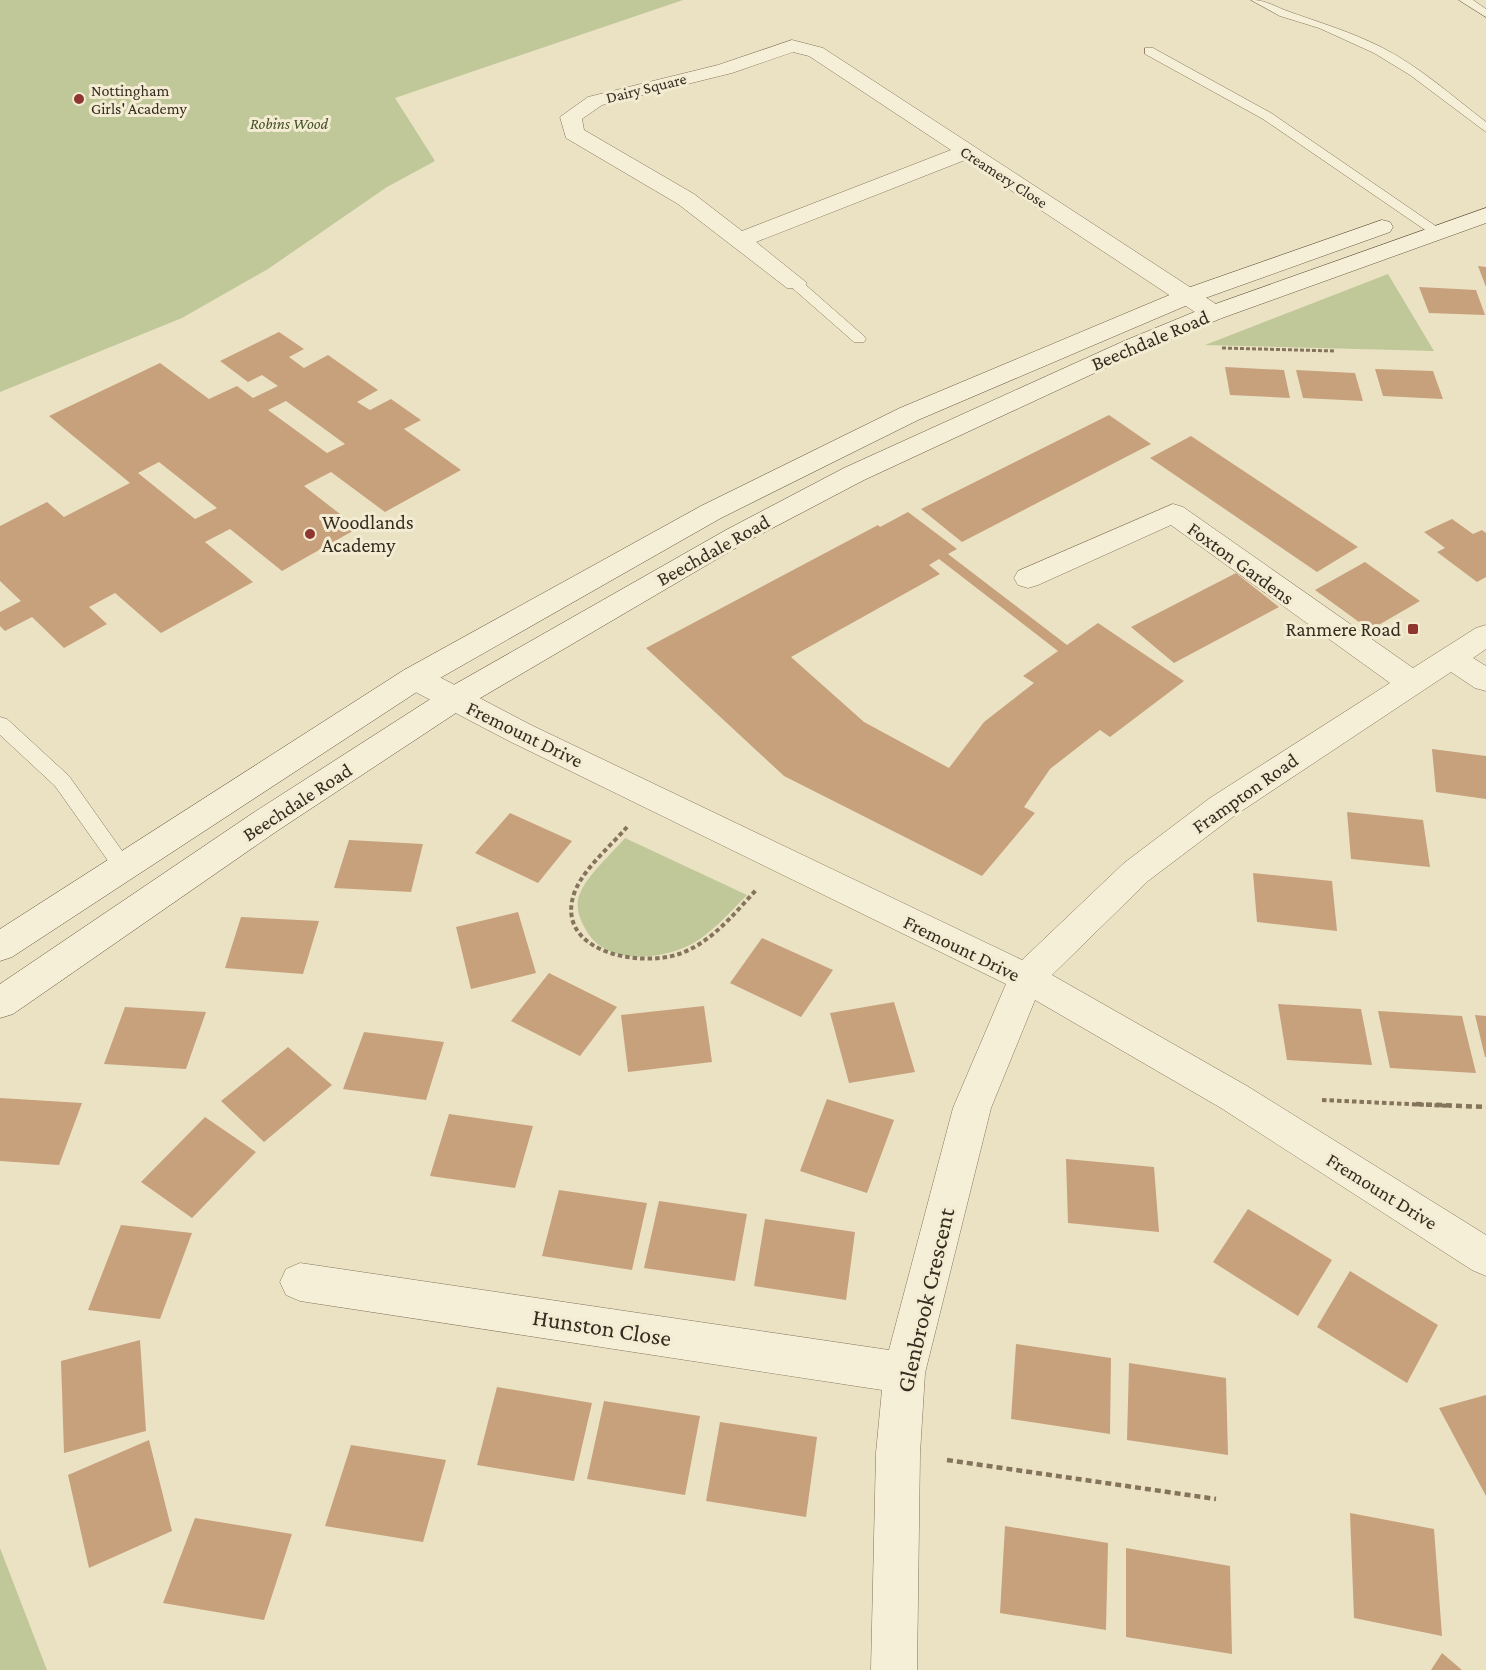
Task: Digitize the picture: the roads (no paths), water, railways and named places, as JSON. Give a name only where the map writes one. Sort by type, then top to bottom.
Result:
[{"type":"street","name":"Creamery Close","points":[[792,46],[816,52],[1213,313]]},
{"type":"street","name":"Dairy Square","points":[[792,46],[725,69],[595,100],[571,117],[574,133],[686,200],[795,283]]},
{"type":"street","points":[[741,240],[965,152]]},
{"type":"street","name":"Beechdale Road","points":[[0,947],[415,678],[711,512],[898,419],[1188,296],[1466,199]]},
{"type":"street","name":"Beechdale Road","points":[[0,1003],[264,822],[454,699],[726,542],[854,474],[1126,349],[1213,313],[1436,231],[1486,215]]},
{"type":"street","name":"Foxton Gardens","points":[[1028,578],[1173,513],[1411,682]]},
{"type":"street","name":"Frampton Road","points":[[1026,978],[1136,872],[1222,807],[1486,635]]},
{"type":"street","points":[[1450,657],[1486,680]]},
{"type":"street","name":"Fremount Drive","points":[[415,678],[783,861],[1026,978],[1234,1097],[1486,1257]]},
{"type":"street","name":"Glenbrook Crescent","points":[[894,1670],[898,1453],[904,1373],[972,1108],[1026,978]]},
{"type":"street","name":"Hunston Close","points":[[300,1282],[904,1373]]},
{"type":"lane","points":[[1257,0],[1284,14],[1323,26],[1378,50],[1414,72],[1486,128]]},
{"type":"lane","points":[[1465,0],[1486,14]]},
{"type":"lane","points":[[1149,51],[1243,101],[1436,231]]},
{"type":"lane","points":[[795,283],[860,339]]},
{"type":"lane","points":[[0,724],[62,781],[123,867]]},
{"type":"place","name":"Nottingham Girls' Academy","points":[[79,99]]},
{"type":"place","name":"Woodlands Academy","points":[[310,534]]},
{"type":"place","name":"Ranmere Road","points":[[1413,629]]},
{"type":"park label","name":"Robins Wood","points":[[289,123]]}]
